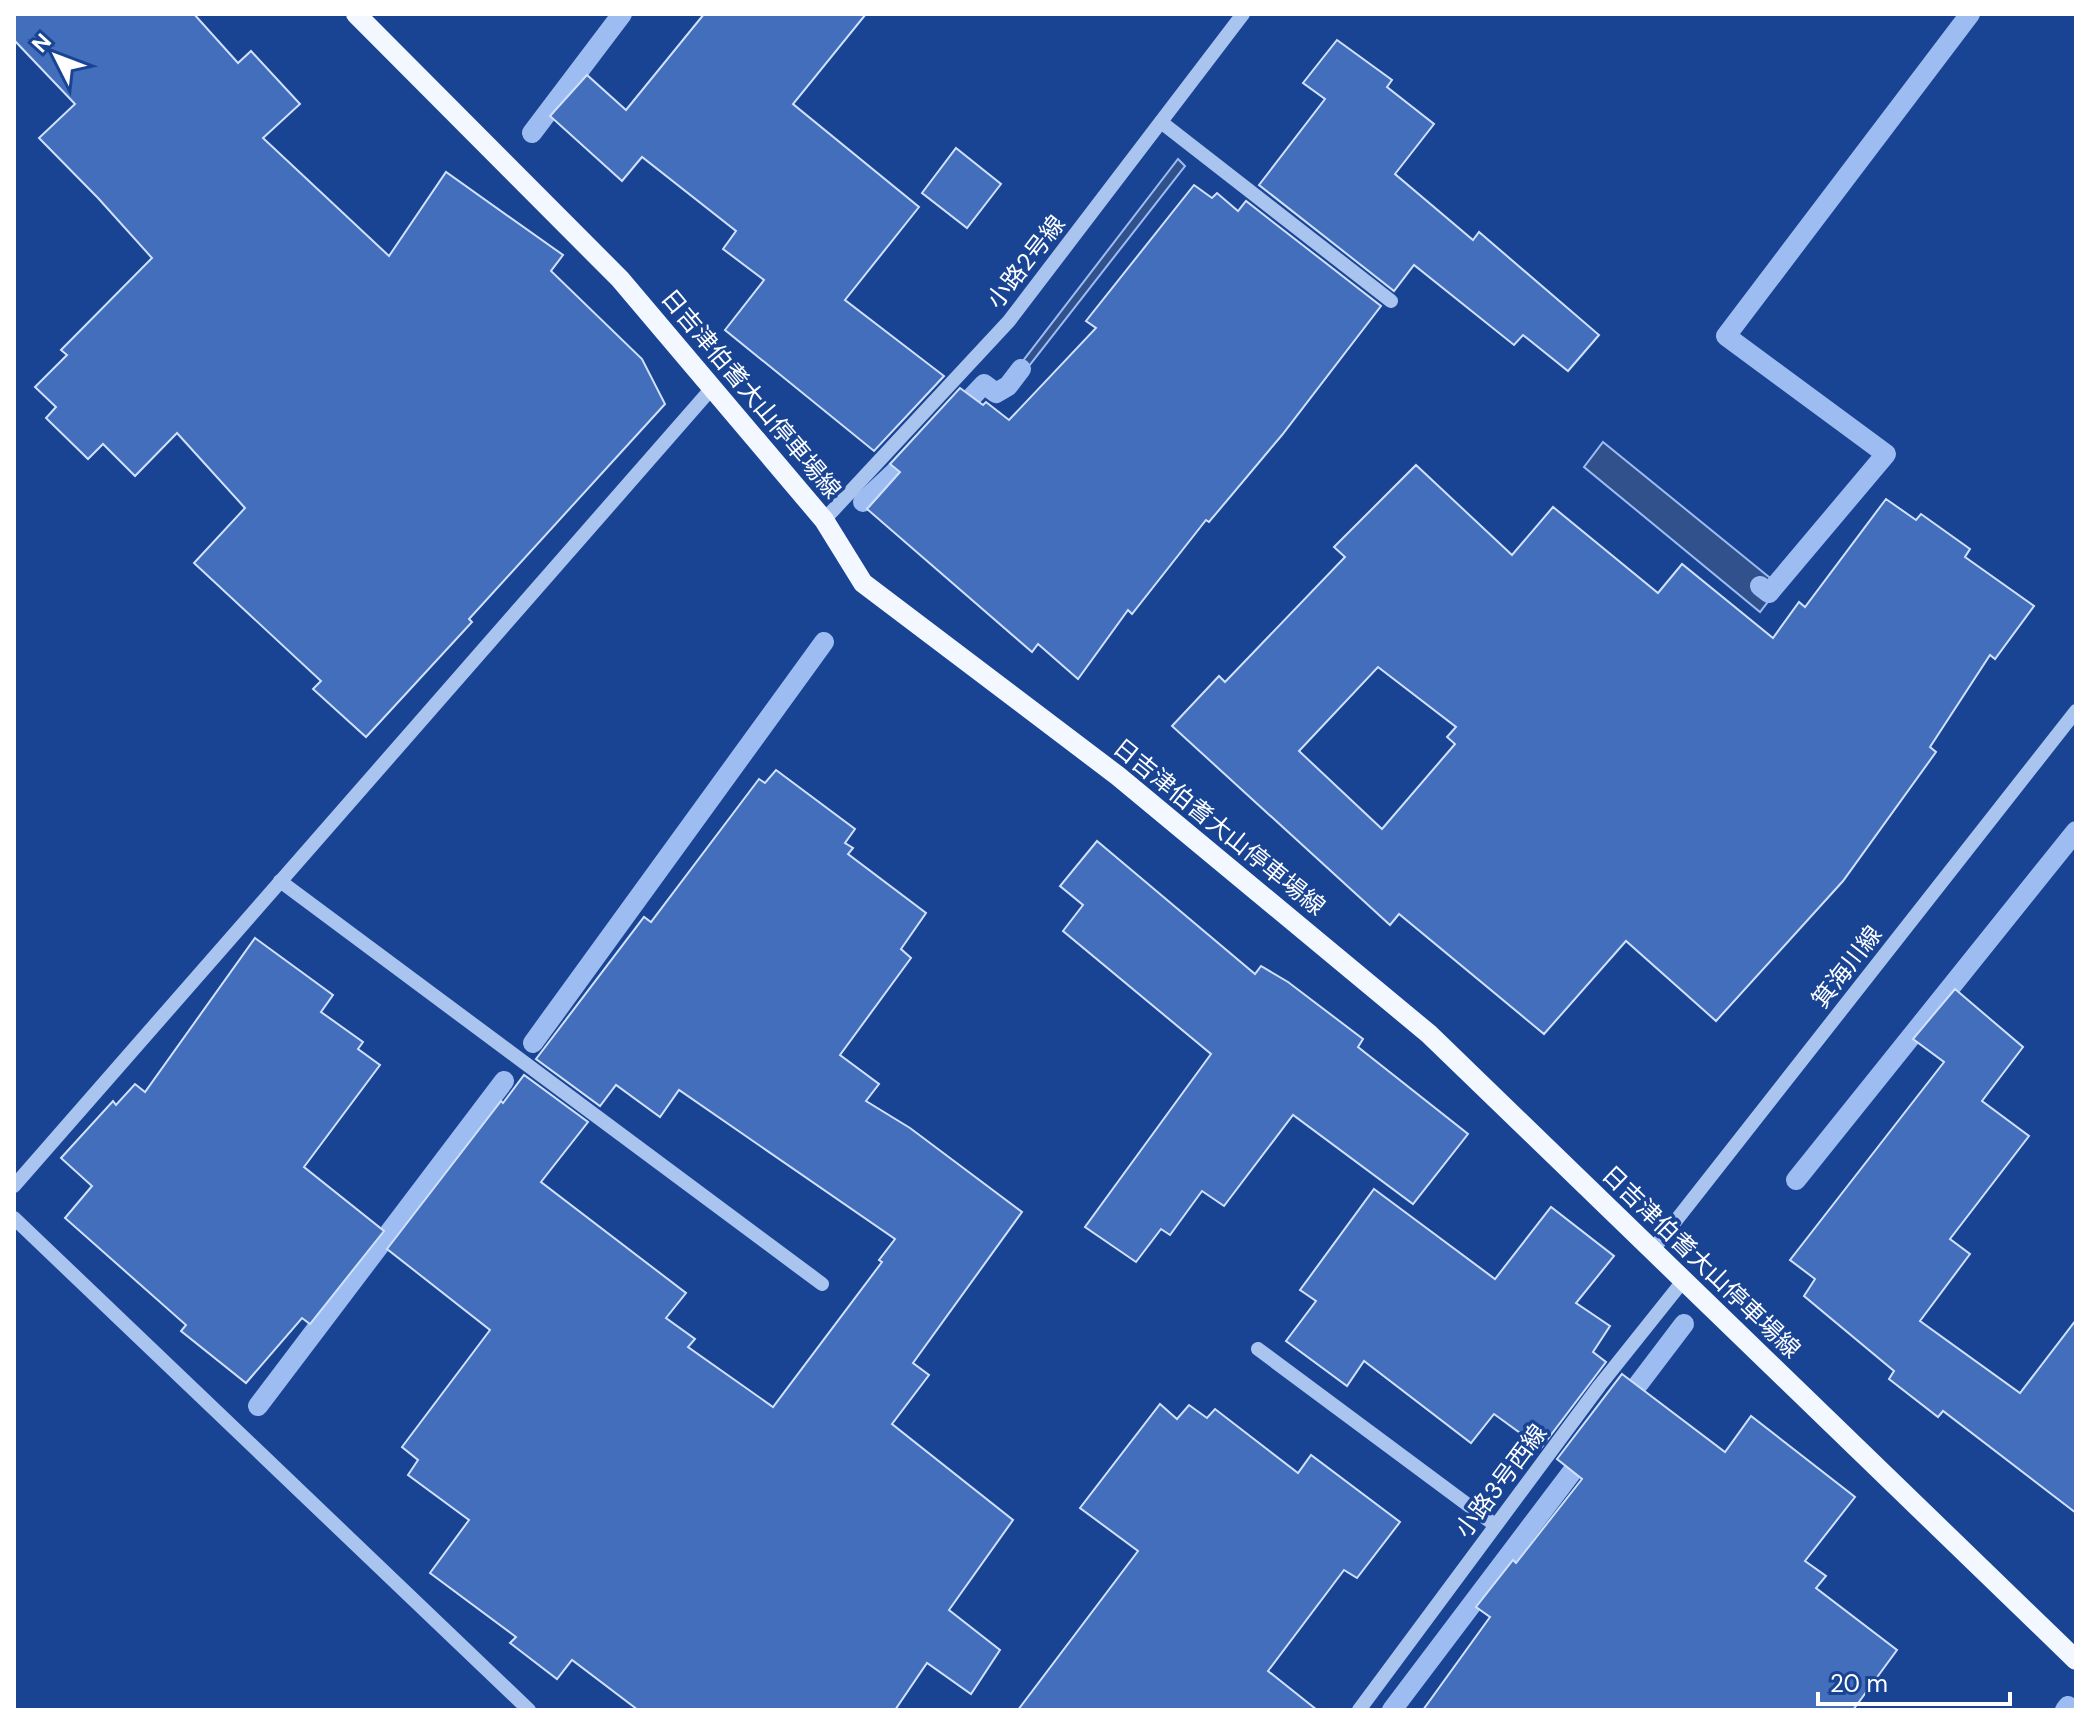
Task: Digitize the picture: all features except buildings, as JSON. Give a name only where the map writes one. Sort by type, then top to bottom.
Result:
[{"type":"main road","name":"日吉津伯耆大山停車場線","points":[[356,14],[620,279],[824,520],[863,583],[1118,776],[1429,1034],[2076,1660]]},
{"type":"street","name":"小路2号線","points":[[824,520],[1009,321],[1243,14]]},
{"type":"street","points":[[1161,122],[1391,301]]},
{"type":"street","points":[[14,1186],[712,388]]},
{"type":"street","name":"箕海川線","points":[[1652,1251],[2076,711]]},
{"type":"street","points":[[280,881],[822,1284]]},
{"type":"street","points":[[14,1218],[529,1710]]},
{"type":"street","name":"小路3号西線","points":[[1359,1710],[1600,1385],[1683,1281]]},
{"type":"street","points":[[1258,1349],[1495,1525]]},
{"type":"water","points":[[1178,159],[1185,166],[1008,393],[1002,388]]},
{"type":"water","points":[[1603,442],[1780,586],[1760,612],[1584,467]]},
{"type":"waterway","points":[[532,133],[622,14]]},
{"type":"waterway","points":[[1760,586],[1769,593],[1886,454],[1726,336],[1970,14]]},
{"type":"waterway","points":[[953,417],[984,384],[996,393],[1008,386],[1021,369]]},
{"type":"waterway","points":[[863,502],[915,453]]},
{"type":"waterway","points":[[533,1043],[824,642]]},
{"type":"waterway","points":[[1796,1180],[2076,831]]},
{"type":"waterway","points":[[258,1406],[504,1081]]},
{"type":"waterway","points":[[1621,1407],[1684,1324]]},
{"type":"waterway","points":[[1392,1710],[1587,1452]]},
{"type":"waterway","points":[[2065,1710],[2068,1706]]}]
